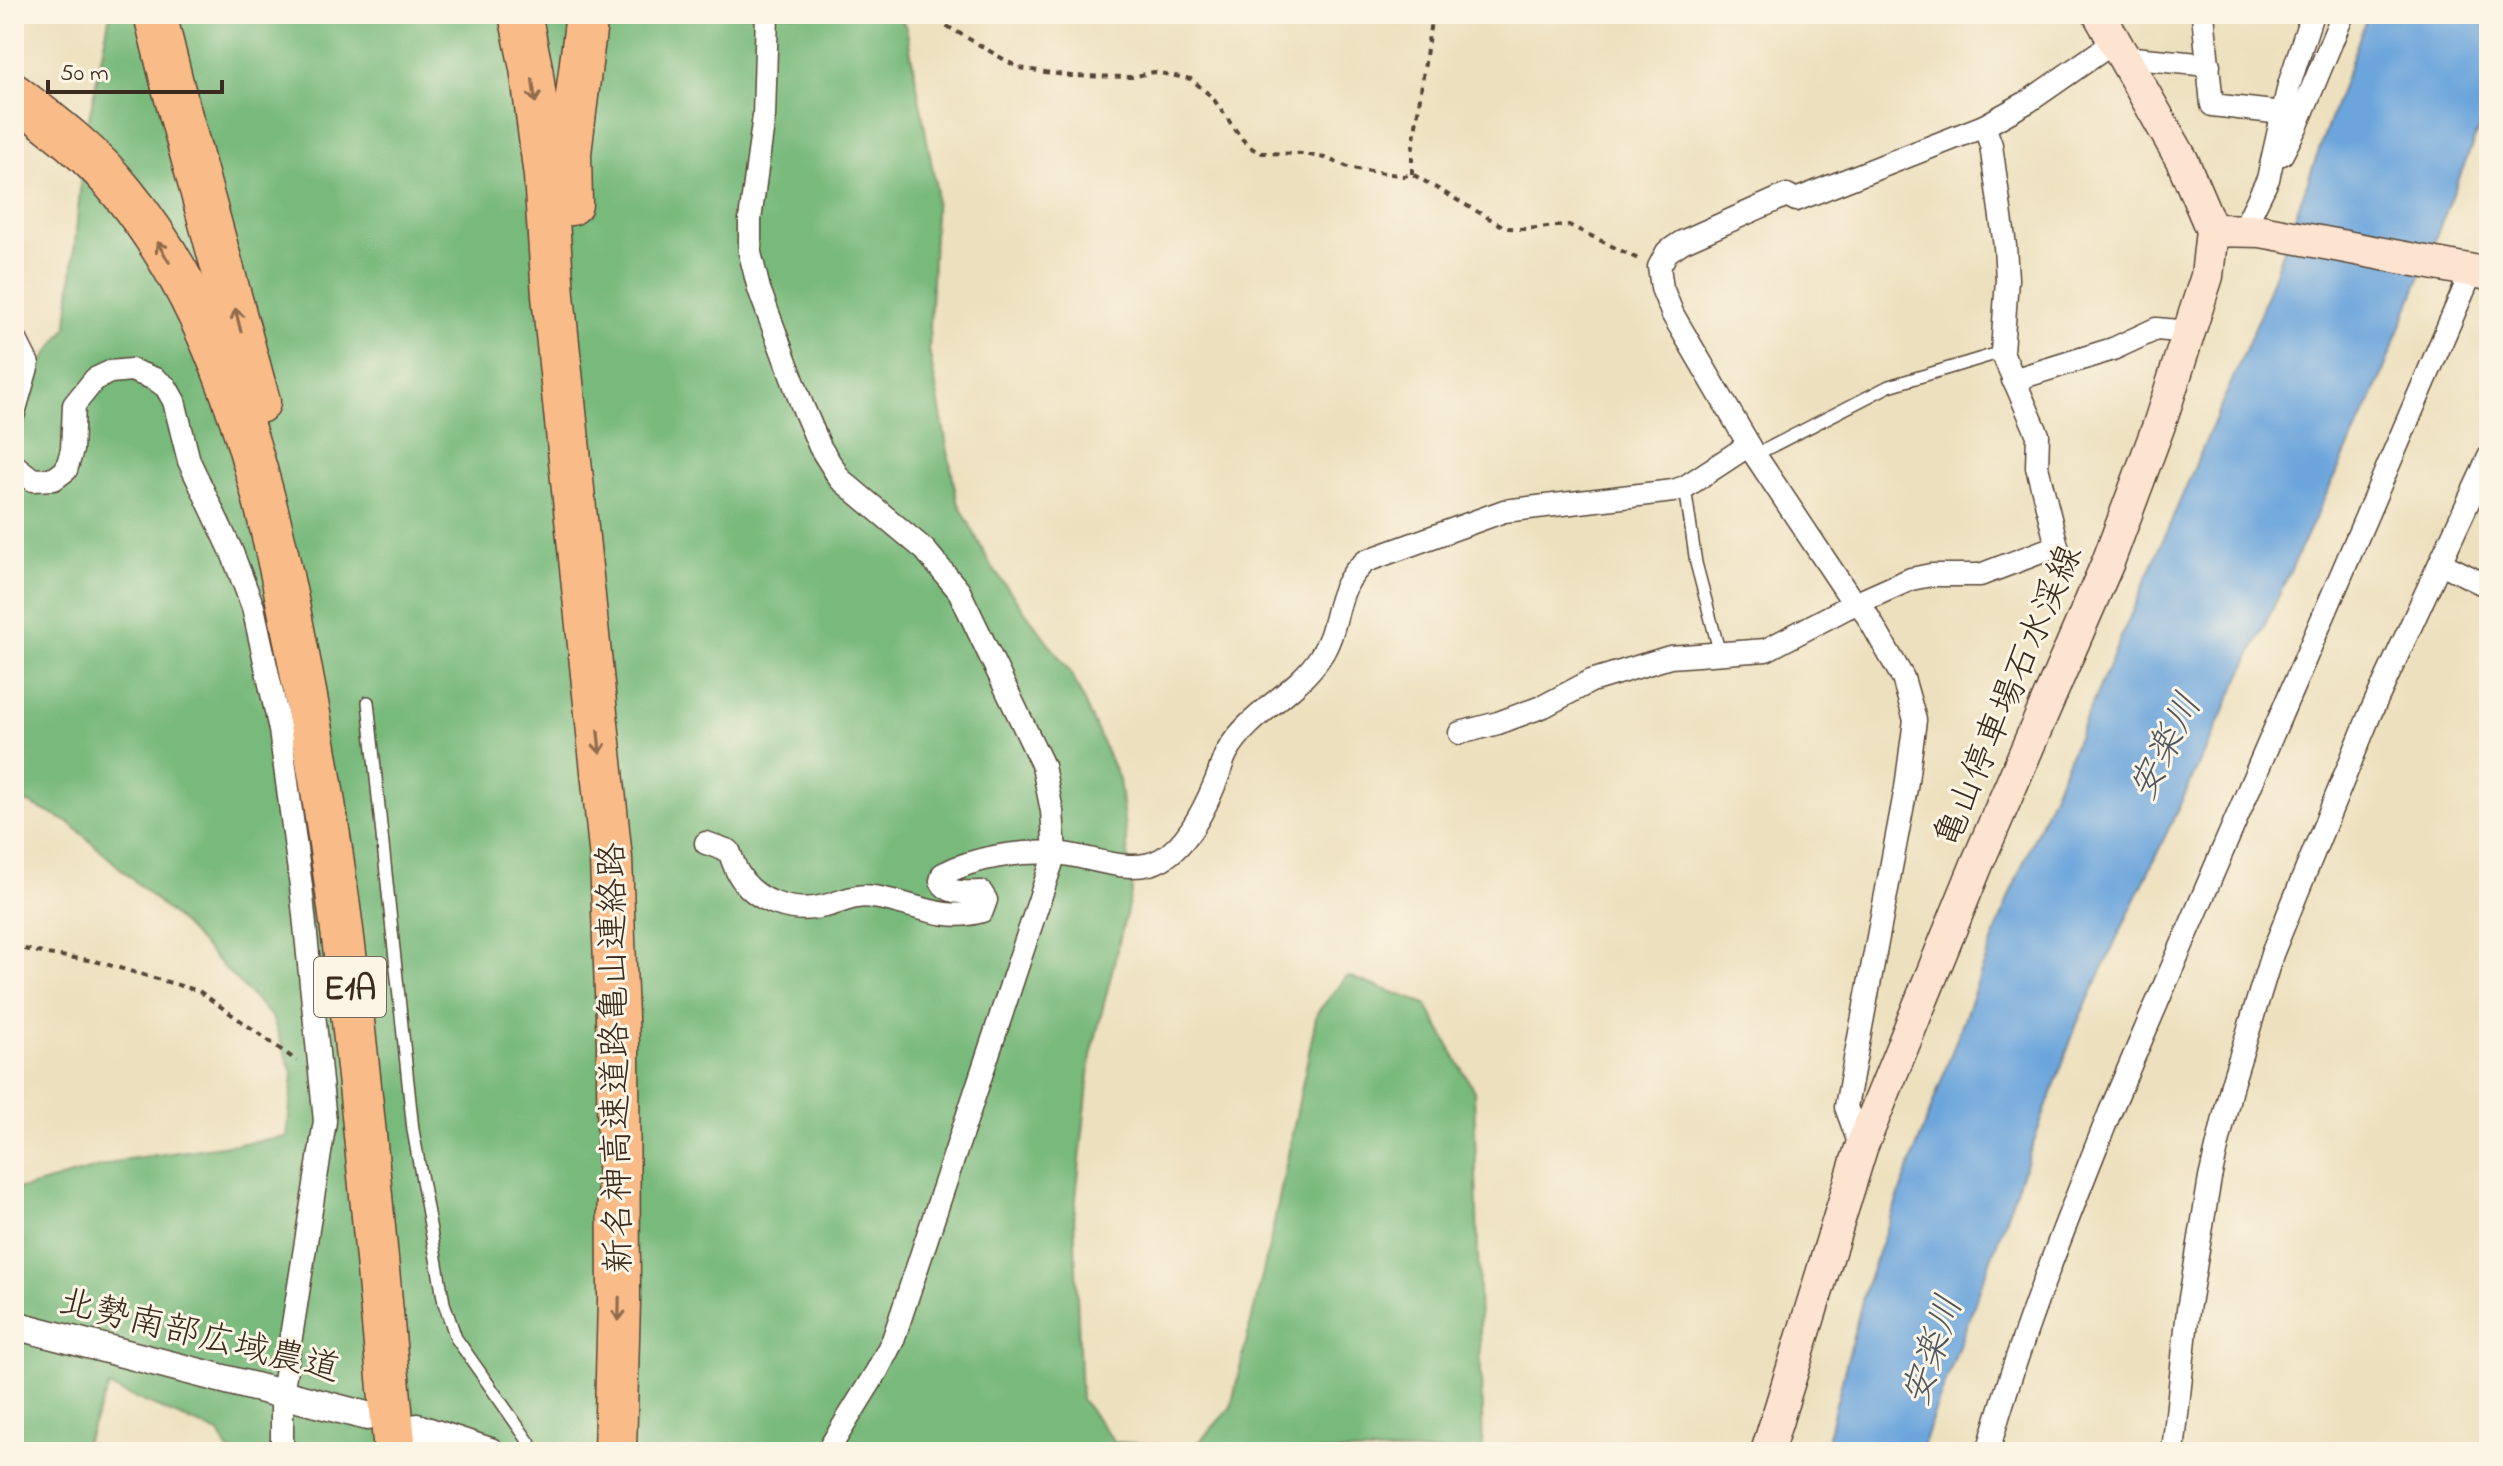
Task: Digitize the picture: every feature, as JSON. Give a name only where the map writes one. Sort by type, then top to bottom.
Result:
[{"type":"highway","points":[[155,14],[311,604],[343,768],[370,937],[386,1087],[393,1246],[378,1403]]},
{"type":"highway","points":[[520,14],[531,68],[545,176],[555,310],[591,665]]},
{"type":"highway","points":[[586,17],[570,153],[591,665]]},
{"type":"highway","name":"E1A","points":[[14,95],[63,133],[122,191],[155,238],[180,281],[227,378],[257,470],[285,586],[322,778],[349,971],[378,1403],[406,1440]]},
{"type":"highway","name":"新名神高速道路亀山連絡路","points":[[591,665],[611,859],[618,1045],[619,1300],[615,1452]]},
{"type":"main road","points":[[2112,38],[2182,160],[2239,230],[2473,271]]},
{"type":"main road","name":"亀山停車場石水渓線","points":[[1767,1452],[1861,1148],[1977,864],[2108,562],[2191,332],[2207,276],[2239,230]]},
{"type":"street","points":[[767,14],[764,116],[750,220],[750,253],[759,289],[802,405],[820,447],[840,479],[925,550],[959,591],[1043,766],[1052,811],[1055,853],[893,1340],[827,1452]]},
{"type":"street","points":[[2203,14],[2212,105],[2282,113]]},
{"type":"street","points":[[2268,179],[2289,85],[2312,14]]},
{"type":"street","points":[[2239,230],[2297,125],[2343,14]]},
{"type":"street","points":[[1861,1148],[1846,1107],[1906,788],[1915,720],[1903,678],[1858,604],[1752,450],[1673,315],[1662,288],[1659,267],[1667,252],[1682,242],[1787,195],[1796,200],[1984,126],[2029,101],[2112,38],[2209,65]]},
{"type":"street","points":[[1460,733],[1544,706],[1615,672],[1670,657],[1766,650],[1911,579],[1931,575],[1980,575],[2057,546],[2037,467],[2038,435],[2002,352],[2007,279],[2005,246],[1991,145],[1984,126]]},
{"type":"street","points":[[1988,1452],[2065,1226],[2110,1112],[2473,271]]},
{"type":"street","points":[[2013,380],[2113,349],[2156,329],[2191,332]]},
{"type":"street","points":[[14,336],[28,364],[14,413]]},
{"type":"street","points":[[14,465],[33,480],[54,479],[63,475],[72,450],[74,405],[95,379],[110,372],[142,372],[166,387],[174,401],[189,461],[231,550],[253,607],[280,730],[301,886],[325,1121],[282,1394],[282,1452]]},
{"type":"street","points":[[706,843],[729,851],[739,875],[758,894],[773,904],[805,909],[859,896],[875,897],[936,913],[953,915],[982,911],[986,900],[981,892],[944,887],[941,881],[943,874],[959,866],[1026,852],[1081,855],[1126,866],[1146,867],[1174,850],[1200,815],[1227,751],[1258,716],[1321,657],[1341,594],[1357,568],[1366,561],[1504,511],[1673,491],[1752,450]]},
{"type":"street","points":[[2173,1452],[2188,1310],[2210,1178],[2232,1084],[2272,954],[2344,775],[2489,457]]},
{"type":"street","points":[[2441,563],[2489,587]]},
{"type":"street","name":"北勢南部広域農道","points":[[14,1325],[282,1394],[378,1403]]},
{"type":"street","points":[[406,1440],[490,1452]]},
{"type":"lane","points":[[1752,450],[1889,386],[2002,352]]},
{"type":"lane","points":[[1685,487],[1696,563],[1720,654]]},
{"type":"lane","points":[[368,702],[413,1130],[444,1303],[456,1338],[536,1452]]},
{"type":"path","points":[[926,14],[1019,68],[1030,71],[1132,77],[1154,72],[1178,74],[1191,79],[1212,97],[1242,139],[1262,153],[1304,154],[1351,168],[1404,176],[1412,174],[1506,228],[1569,225],[1659,267]]},
{"type":"path","points":[[1412,174],[1412,153],[1432,14]]},
{"type":"path","points":[[14,943],[25,949],[95,961],[199,991],[298,1062],[319,1067]]},
{"type":"green space","points":[[110,14],[897,14],[906,27],[936,188],[929,350],[957,500],[991,566],[1071,673],[1119,779],[1132,890],[1091,1056],[1074,1217],[1081,1399],[1115,1442],[1195,1447],[1231,1407],[1271,1238],[1317,1013],[1347,976],[1426,1004],[1474,1091],[1483,1452],[229,1452],[219,1433],[109,1387],[81,1452],[14,1452],[14,1188],[26,1188],[128,1159],[287,1137],[293,1075],[272,1017],[178,920],[70,823],[14,796],[14,402],[67,327],[85,138]]},
{"type":"water","name":"安楽川","points":[[2368,14],[2489,14],[2489,102],[2377,387],[2078,1021],[1920,1452],[1824,1452],[1866,1285],[2010,894],[2256,325]]}]
